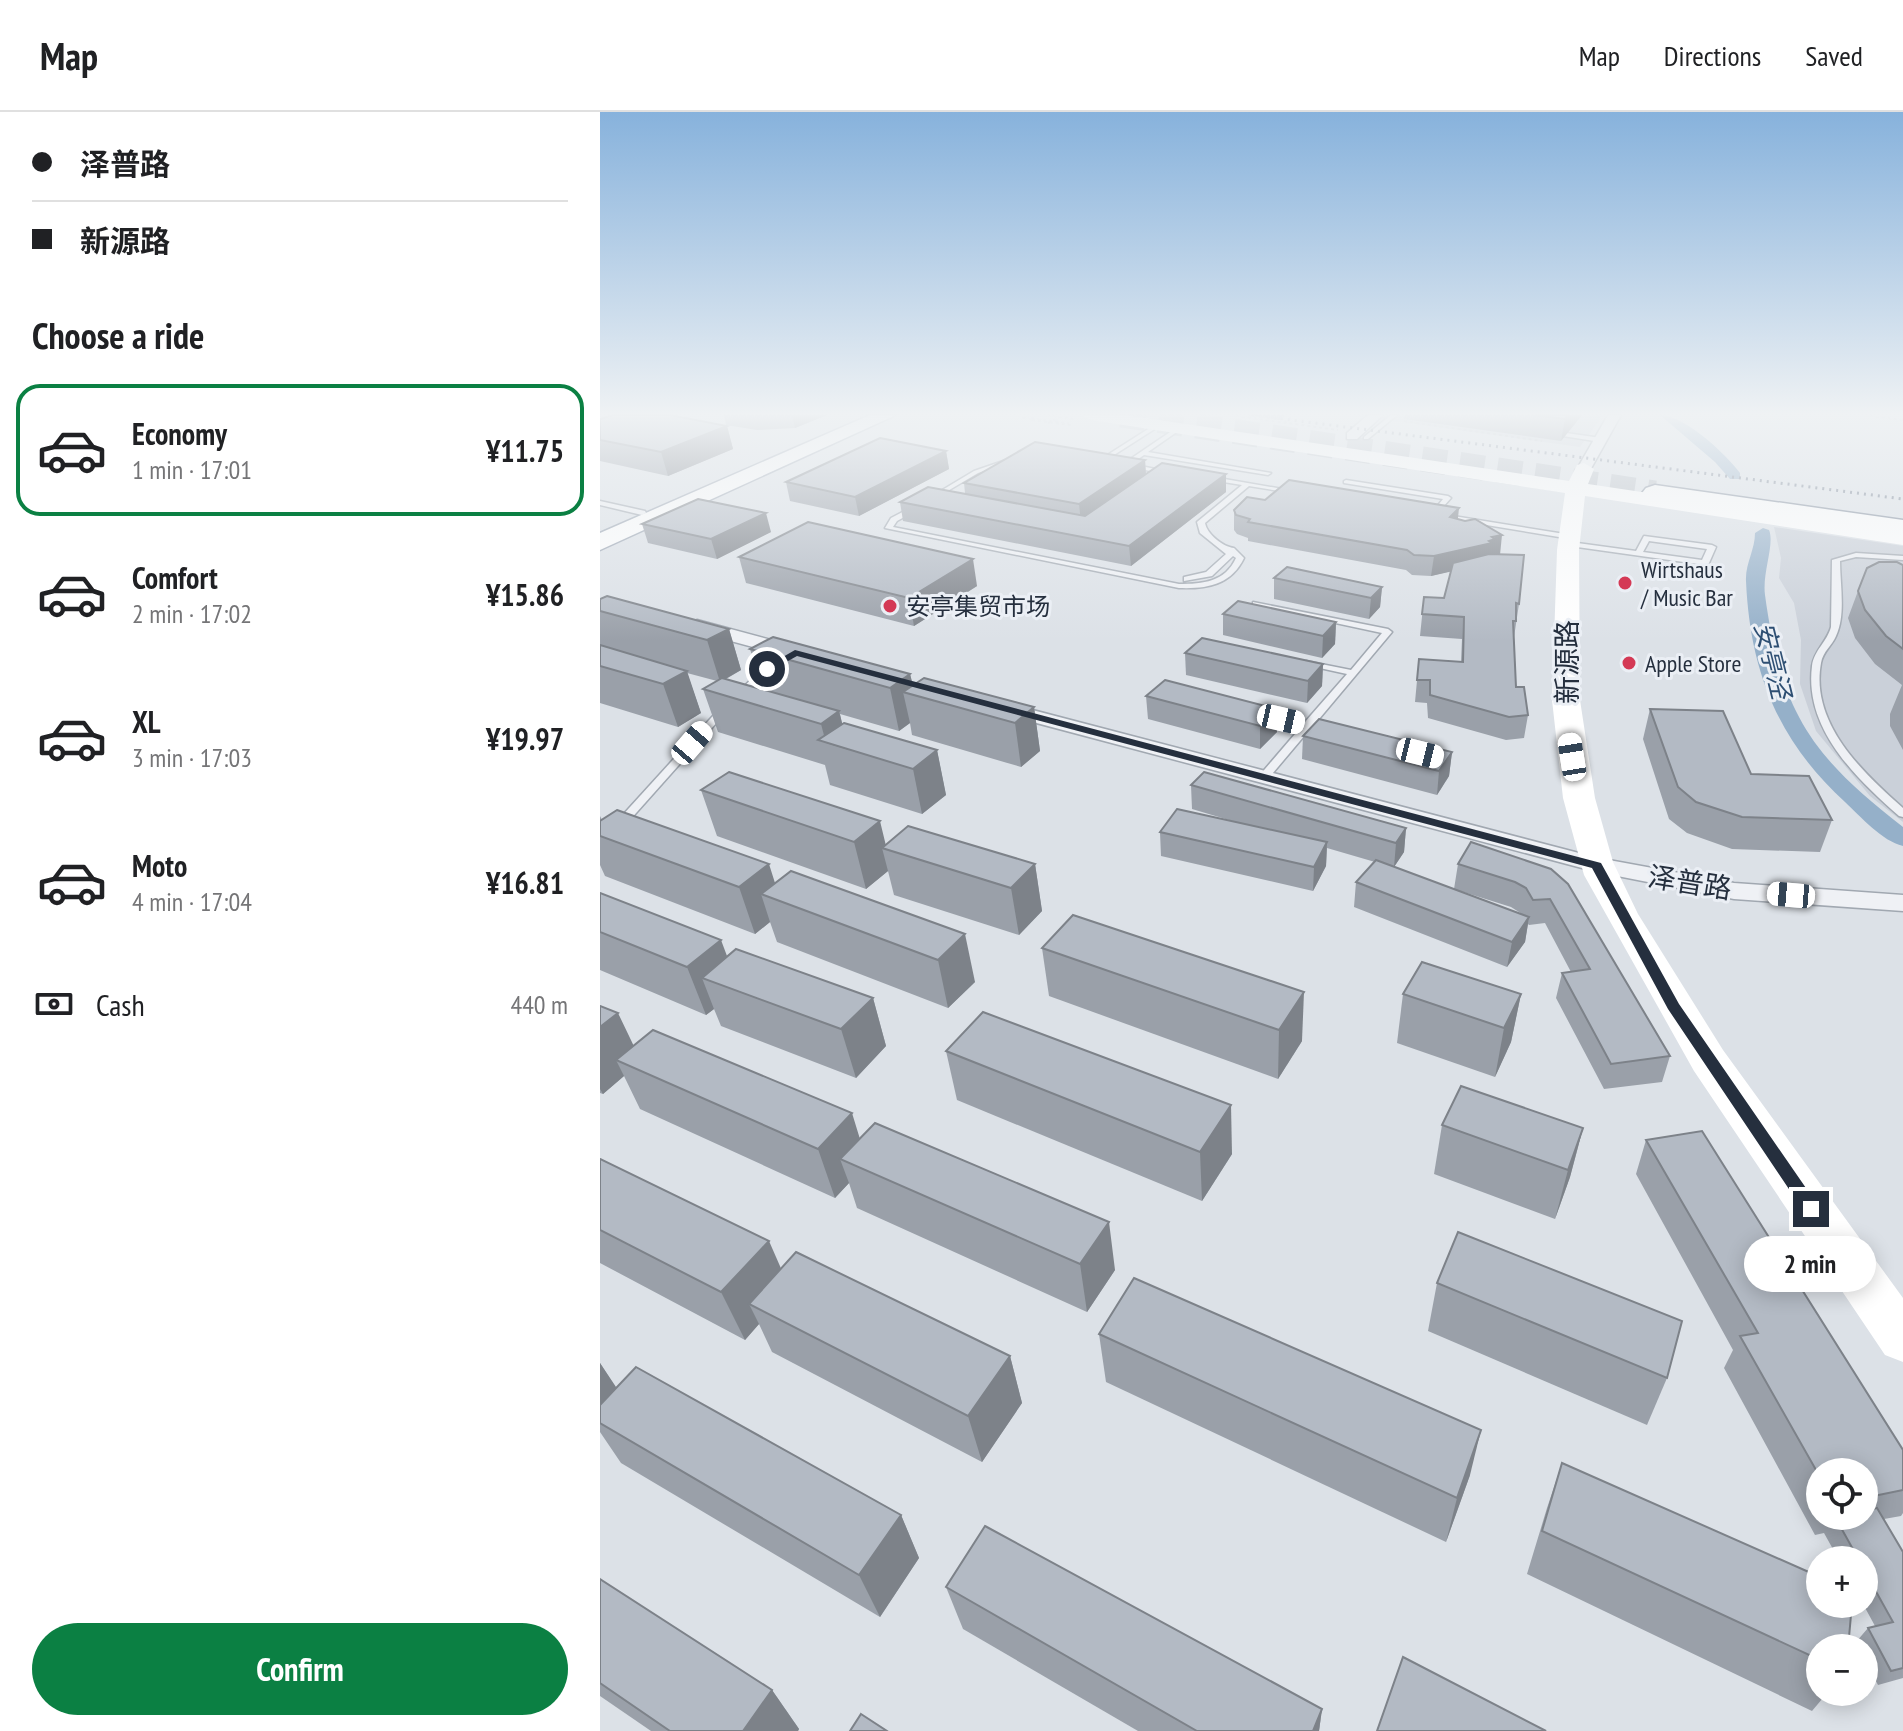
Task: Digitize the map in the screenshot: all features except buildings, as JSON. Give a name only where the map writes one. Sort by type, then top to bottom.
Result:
[{"type":"highway","points":[[1694,491],[1903,526]]},
{"type":"main road","points":[[600,531],[693,491]]},
{"type":"main road","points":[[600,542],[716,491]]},
{"type":"main road","name":"新源路","points":[[1578,491],[1570,540],[1563,696],[1575,775],[1597,865],[1673,1006],[1742,1111],[1903,1339]]},
{"type":"main road","points":[[1648,491],[1903,538]]},
{"type":"main road","points":[[1710,491],[1903,515]]},
{"type":"street","points":[[671,620],[803,655]]},
{"type":"street","name":"泽普路","points":[[976,701],[1597,865],[1734,891],[1903,903]]},
{"type":"lane","points":[[945,491],[891,523],[1178,579],[1209,574],[1229,557],[1231,550],[1206,534],[1201,522],[1240,491]]},
{"type":"lane","points":[[1287,491],[1295,492]]},
{"type":"lane","points":[[1401,491],[1448,498],[1434,515]]},
{"type":"lane","points":[[600,503],[642,513]]},
{"type":"lane","points":[[1418,512],[1570,540],[1639,552],[1705,563],[1712,547],[1647,538],[1639,552]]},
{"type":"lane","points":[[1903,558],[1856,555],[1836,560],[1833,636],[1819,653],[1814,683],[1816,703],[1836,742],[1851,762],[1903,814]]},
{"type":"lane","points":[[1256,604],[1388,632],[1263,778]]},
{"type":"lane","points":[[600,847],[710,723],[767,669],[803,655]]},
{"type":"lane","points":[[1294,660],[1353,673]]},
{"type":"lane","points":[[1248,711],[1323,730]]},
{"type":"shaded area","points":[[1774,527],[1903,546],[1903,822],[1870,796],[1816,731],[1800,684],[1801,640],[1794,603],[1779,578],[1781,558]]},
{"type":"waterway","name":"安亭泾","points":[[1763,533],[1754,579],[1766,658],[1778,699],[1802,740],[1832,777],[1903,839]]},
{"type":"tunnel","points":[[1638,491],[1655,493]]},
{"type":"railway","points":[[1838,491],[1903,499]]},
{"type":"place","name":"Wirtshaus / Music Bar","points":[[1625,583]]},
{"type":"place","name":"安亭集贸市场","points":[[890,606]]},
{"type":"place","name":"Apple Store","points":[[1629,663]]},
{"type":"route","points":[[767,669],[795,653],[1522,848],[1597,865],[1673,1006],[1811,1209]]}]
